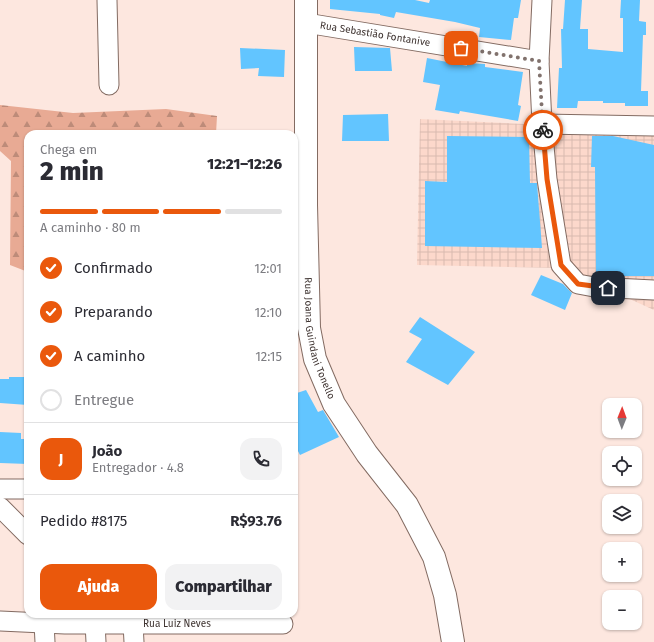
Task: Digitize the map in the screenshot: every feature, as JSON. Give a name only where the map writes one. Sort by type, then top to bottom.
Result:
[{"type":"main road","name":"Rua Joana Guindani Tonello","points":[[306,0],[306,220],[309,328],[315,359],[334,404],[367,454],[407,505],[434,557],[445,595],[453,642]]},
{"type":"street","points":[[106,0],[108,85]]},
{"type":"street","points":[[542,0],[539,61],[542,124],[547,179],[561,265],[578,284],[594,287],[654,290]]},
{"type":"street","name":"Rua Sebastião Fontanive","points":[[306,24],[539,61]]},
{"type":"street","points":[[542,124],[654,126]]},
{"type":"street","points":[[0,489],[24,489]]},
{"type":"street","points":[[0,507],[24,530]]},
{"type":"street","name":"Rua Luiz Neves","points":[[0,622],[118,625],[283,624]]},
{"type":"street","points":[[44,623],[45,642]]},
{"type":"street","points":[[96,642],[118,625]]},
{"type":"shaded area","points":[[420,119],[654,130],[654,310],[561,268],[417,265]]},
{"type":"green space","points":[[0,105],[73,113],[166,109],[217,116],[216,130],[24,130],[24,270],[10,265],[11,161],[0,151]]},
{"type":"building","points":[[330,0],[415,0],[429,3],[430,0],[521,0],[518,18],[514,18],[511,40],[479,37],[480,28],[455,22],[396,12],[394,18],[380,14],[330,9]]},
{"type":"building","points":[[565,0],[582,0],[580,29],[588,29],[588,49],[623,52],[623,18],[620,18],[621,0],[640,0],[639,21],[646,22],[646,35],[643,35],[641,91],[648,91],[648,106],[625,106],[625,103],[603,103],[603,101],[578,101],[577,108],[557,108],[559,68],[562,68],[561,29],[563,29]]},
{"type":"building","points":[[354,47],[390,48],[392,71],[355,71]]},
{"type":"building","points":[[240,48],[285,50],[284,77],[258,76],[259,68],[241,69]]},
{"type":"building","points":[[427,58],[467,66],[467,63],[485,64],[485,67],[523,72],[518,105],[521,106],[518,121],[460,111],[459,114],[435,110],[440,85],[423,82]]},
{"type":"building","points":[[388,114],[389,141],[342,141],[343,115]]},
{"type":"building","points":[[447,136],[529,137],[530,183],[537,183],[542,248],[425,246],[425,181],[447,182]]},
{"type":"building","points":[[592,136],[613,136],[654,145],[654,276],[596,276],[595,167],[591,167]]},
{"type":"building","points":[[541,275],[563,284],[572,293],[565,310],[531,295]]},
{"type":"building","points":[[420,317],[475,352],[448,385],[406,362],[422,339],[409,332]]},
{"type":"building","points":[[9,377],[24,377],[24,405],[0,403],[0,379],[9,379]]},
{"type":"building","points":[[306,390],[318,412],[323,410],[339,437],[300,455],[298,451],[298,393]]},
{"type":"building","points":[[0,432],[21,433],[21,439],[24,439],[24,464],[0,463]]},
{"type":"way so far","points":[[461,48],[539,61],[543,130]]},
{"type":"route","points":[[543,130],[547,179],[561,265],[578,284],[608,288]]}]
